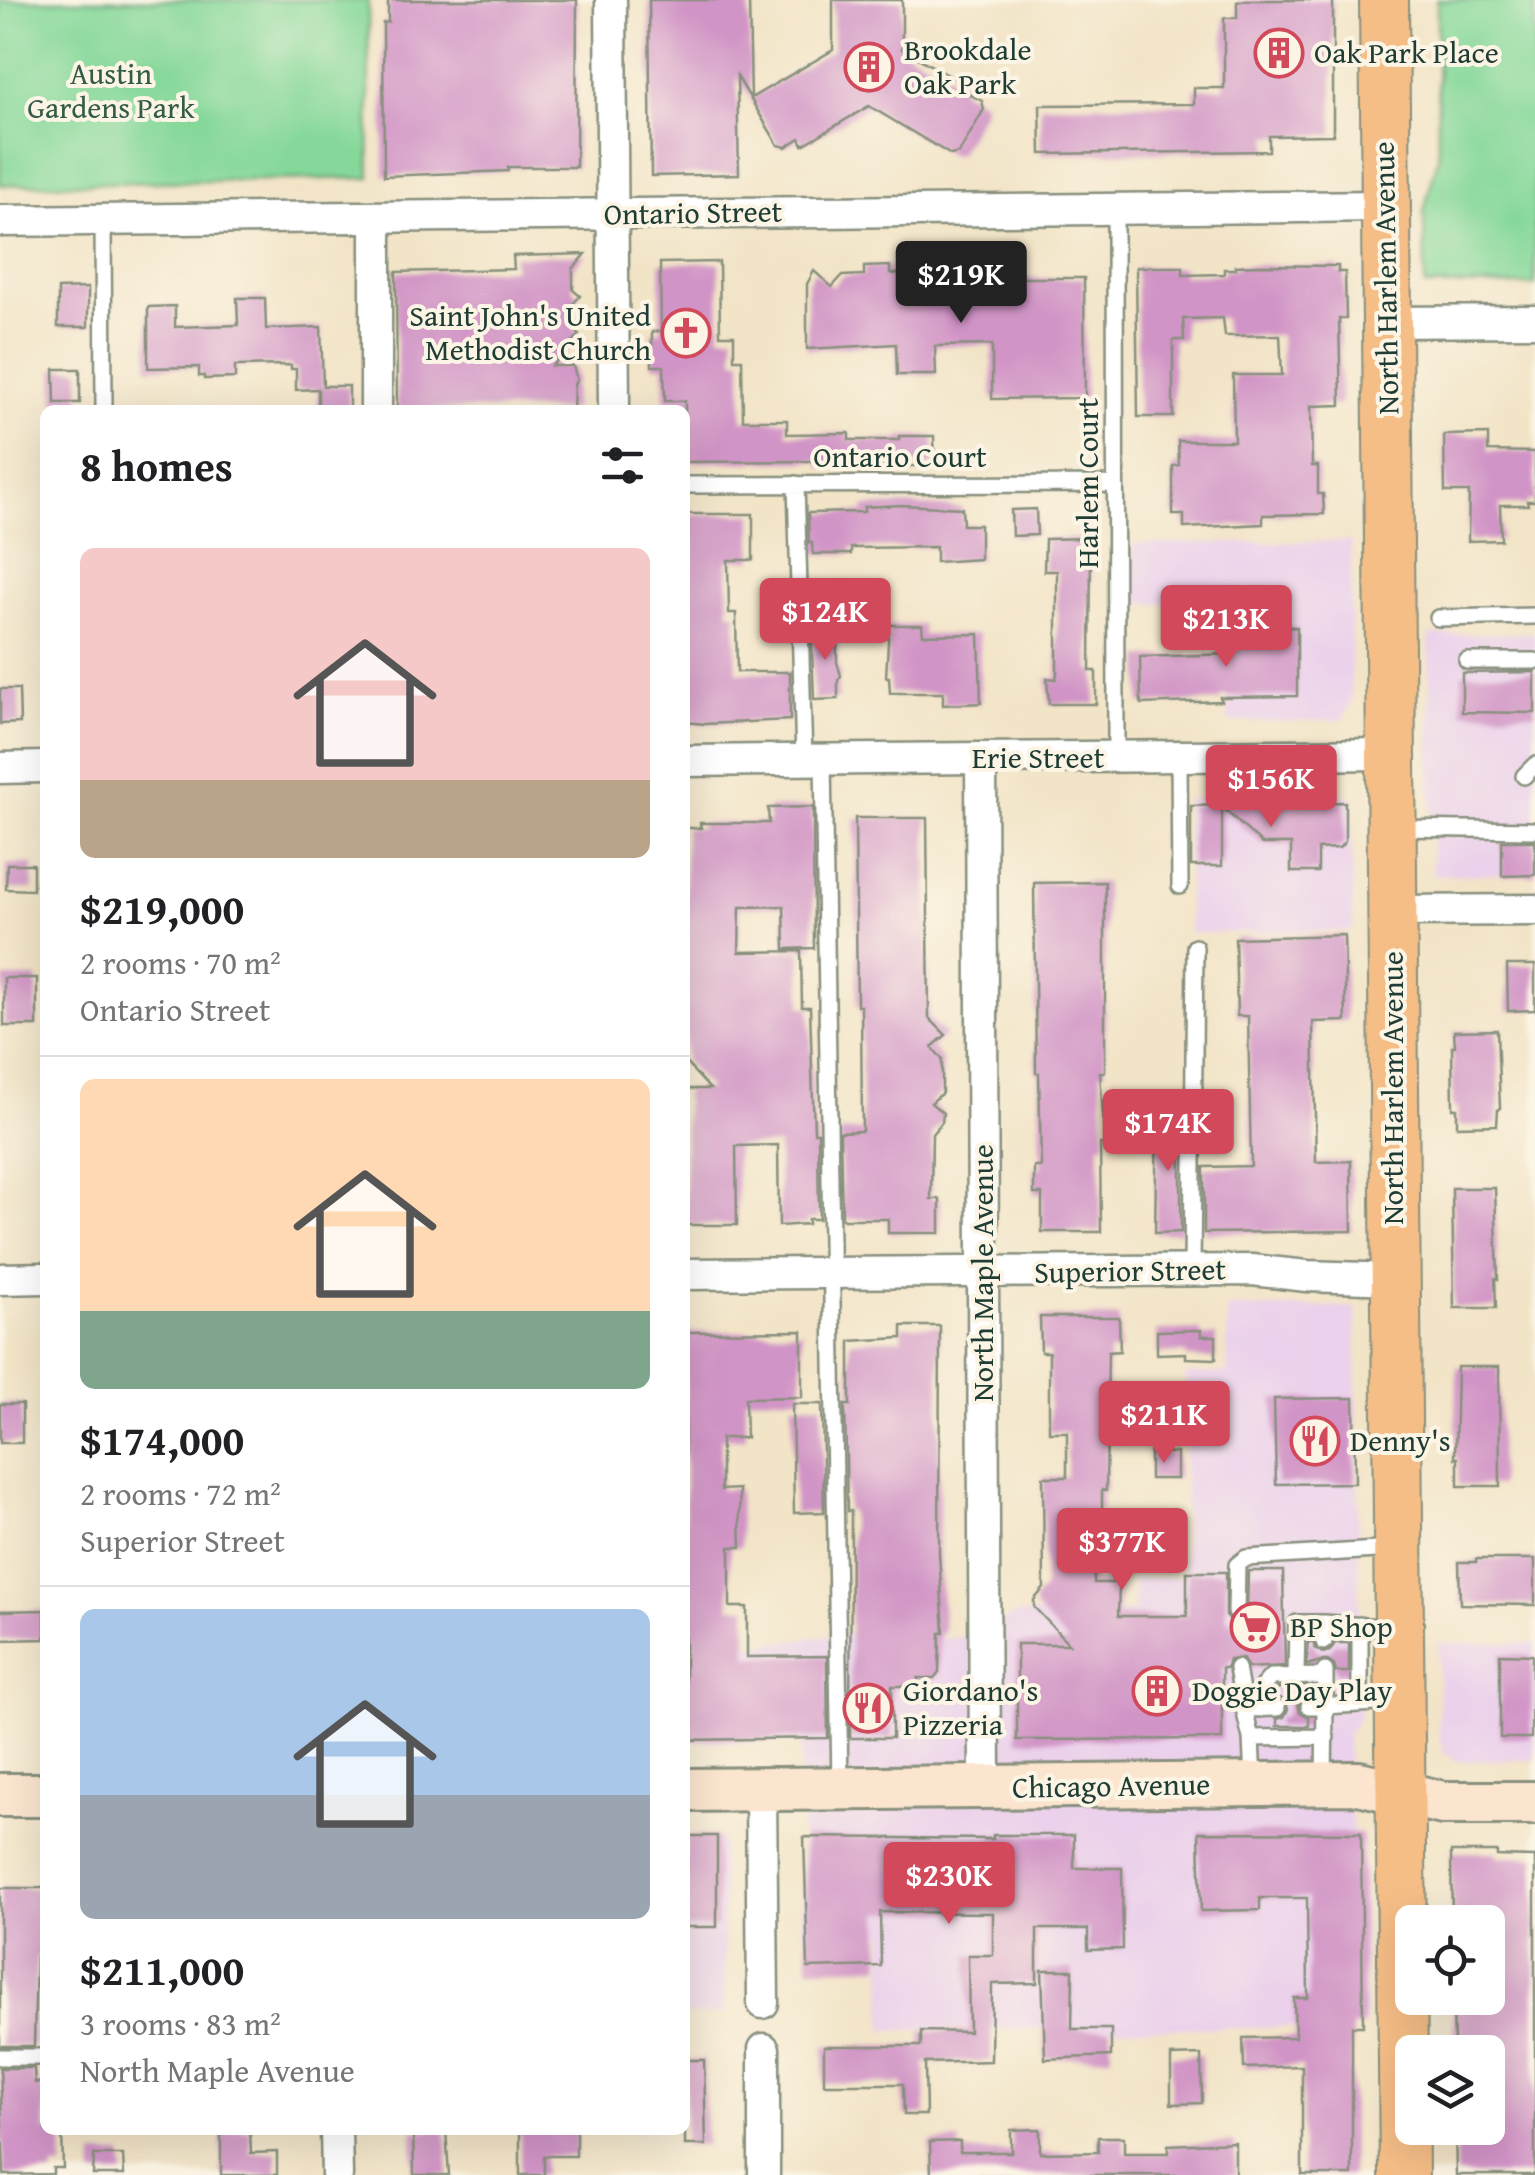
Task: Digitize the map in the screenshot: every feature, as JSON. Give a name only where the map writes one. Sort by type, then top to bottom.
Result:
[{"type":"main road","name":"North Harlem Avenue","points":[[1384,0],[1397,1549],[1379,1627],[1380,1703],[1400,1790],[1404,2175]]},
{"type":"main road","name":"Chicago Avenue","points":[[690,1790],[1358,1783],[1443,1803],[1535,1803]]},
{"type":"main road","points":[[0,1795],[40,1795]]},
{"type":"street","points":[[611,0],[614,405]]},
{"type":"street","name":"Ontario Street","points":[[0,220],[1386,206]]},
{"type":"street","points":[[376,216],[376,405]]},
{"type":"street","points":[[1387,322],[1535,320]]},
{"type":"street","name":"Erie Street","points":[[690,761],[1390,754]]},
{"type":"street","name":"North Maple Avenue","points":[[981,758],[984,1788]]},
{"type":"street","points":[[0,768],[40,768]]},
{"type":"street","points":[[1392,911],[1535,910]]},
{"type":"street","name":"Superior Street","points":[[690,1274],[1252,1270],[1395,1279]]},
{"type":"street","points":[[0,1278],[40,1278]]},
{"type":"street","points":[[761,1790],[763,2004]]},
{"type":"street","points":[[764,2049],[764,2175]]},
{"type":"street","points":[[336,2135],[337,2175]]},
{"type":"lane","name":"Harlem Court","points":[[1115,208],[1116,757]]},
{"type":"lane","points":[[103,220],[104,405]]},
{"type":"lane","points":[[796,484],[813,760],[831,1273],[840,1789]]},
{"type":"lane","name":"Ontario Court","points":[[690,485],[1116,484]]},
{"type":"lane","points":[[1438,618],[1535,616]]},
{"type":"lane","points":[[1467,661],[1535,661]]},
{"type":"lane","points":[[1179,756],[1180,886]]},
{"type":"lane","points":[[1391,828],[1535,830]]},
{"type":"lane","points":[[1192,1272],[1196,947]]},
{"type":"lane","points":[[1236,1612],[1237,1565],[1246,1558],[1397,1549]]},
{"type":"lane","points":[[1296,1677],[1297,1623],[1379,1627]]},
{"type":"lane","points":[[1324,1623],[1324,1642]]},
{"type":"lane","points":[[1237,1668],[1260,1708]]},
{"type":"lane","points":[[1253,1784],[1251,1738],[1262,1687],[1271,1677],[1325,1674],[1317,1706],[1326,1737],[1324,1784]]},
{"type":"lane","points":[[1317,1706],[1380,1703]]},
{"type":"lane","points":[[1251,1738],[1326,1737]]},
{"type":"lane","points":[[0,2057],[40,2057]]},
{"type":"shaded area","points":[[1351,541],[1351,703],[1342,720],[1228,722],[1226,603],[1133,604],[1132,544]]},
{"type":"shaded area","points":[[1535,633],[1535,874],[1432,875],[1429,635]]},
{"type":"shaded area","points":[[1351,796],[1353,931],[1189,933],[1186,799]]},
{"type":"shaded area","points":[[1356,1307],[1360,1710],[1347,1735],[1352,1831],[1363,1840],[1365,2027],[883,2030],[883,1933],[802,1934],[801,1742],[690,1742],[690,1640],[757,1645],[841,1634],[959,1638],[1018,1614],[1134,1612],[1134,1578],[1184,1577],[1185,1374],[1227,1373],[1227,1308]]},
{"type":"shaded area","points":[[1438,1643],[1535,1643],[1535,1760],[1456,1761],[1443,1752],[1439,1735]]},
{"type":"shaded area","points":[[690,1838],[722,1838],[725,2014],[690,2015]]},
{"type":"green space","name":"Austin Gardens Park","points":[[0,0],[368,0],[370,178],[0,185]]},
{"type":"green space","points":[[1437,0],[1535,0],[1535,285],[1425,286],[1424,211],[1438,158]]},
{"type":"building","points":[[388,0],[577,0],[576,167],[508,167],[508,171],[384,176],[383,23],[388,22]]},
{"type":"building","points":[[649,0],[749,0],[751,98],[833,50],[833,0],[902,0],[902,49],[964,84],[961,90],[982,101],[984,109],[959,153],[951,155],[869,106],[803,145],[800,138],[786,147],[778,145],[737,76],[739,174],[651,176]]},
{"type":"building","name":"Oak Park Place","points":[[1333,0],[1333,135],[1269,136],[1269,151],[1041,154],[1040,105],[1194,104],[1194,88],[1224,88],[1224,18],[1237,18],[1237,2]]},
{"type":"building","points":[[586,254],[573,269],[573,290],[580,296],[573,304],[574,328],[579,335],[552,366],[573,366],[577,380],[573,405],[397,405],[396,272],[514,269],[513,256]]},
{"type":"building","points":[[719,262],[720,335],[734,335],[734,359],[742,359],[743,420],[787,420],[787,434],[849,433],[849,440],[934,436],[935,465],[868,468],[819,467],[819,461],[690,462],[690,405],[685,405],[685,401],[665,401],[664,366],[652,366],[652,332],[661,331],[660,263]]},
{"type":"building","points":[[890,266],[890,274],[933,273],[934,284],[991,284],[991,278],[1084,278],[1085,398],[992,399],[992,345],[935,346],[936,375],[897,375],[896,344],[807,349],[807,284],[814,271],[832,287],[842,276],[864,275],[864,267]]},
{"type":"building","points":[[1235,266],[1338,266],[1338,272],[1345,272],[1346,319],[1339,319],[1341,405],[1311,406],[1312,466],[1318,466],[1318,494],[1323,494],[1324,514],[1263,515],[1263,524],[1184,528],[1184,515],[1173,515],[1173,466],[1179,465],[1178,441],[1234,441],[1233,375],[1282,375],[1280,335],[1225,336],[1223,318],[1183,319],[1184,340],[1173,340],[1173,417],[1138,417],[1136,267],[1183,267],[1183,275],[1224,274],[1224,269],[1236,269]]},
{"type":"building","points":[[88,288],[88,327],[58,327],[58,289]]},
{"type":"building","points":[[237,298],[265,298],[266,329],[321,327],[323,386],[349,386],[349,405],[318,405],[318,389],[296,390],[296,369],[291,369],[291,365],[235,366],[235,378],[204,379],[199,376],[199,367],[148,368],[148,307],[175,306],[175,327],[238,325]]},
{"type":"building","points":[[54,369],[80,369],[80,403],[55,403]]},
{"type":"building","points":[[1488,434],[1488,451],[1535,452],[1535,501],[1527,501],[1528,505],[1500,505],[1501,540],[1468,541],[1469,492],[1445,492],[1444,435]]},
{"type":"building","points":[[864,507],[962,508],[963,525],[980,525],[980,559],[936,562],[936,547],[851,548],[851,554],[813,554],[808,513],[864,512]]},
{"type":"building","points":[[1036,509],[1037,535],[1012,536],[1011,510]]},
{"type":"building","points":[[690,514],[753,514],[753,560],[728,560],[729,613],[736,613],[737,672],[790,672],[790,720],[690,722]]},
{"type":"building","points":[[1091,538],[1090,671],[1096,671],[1096,704],[1049,704],[1047,678],[1056,679],[1057,673],[1057,571],[1044,571],[1045,539]]},
{"type":"building","points":[[811,624],[828,624],[828,633],[837,633],[841,676],[838,699],[814,700]]},
{"type":"building","points":[[889,625],[922,625],[923,635],[979,634],[981,703],[943,705],[943,693],[890,693],[886,677]]},
{"type":"building","points":[[1297,627],[1297,696],[1141,704],[1140,657],[1234,654],[1233,628]]},
{"type":"building","points":[[1535,672],[1535,713],[1462,712],[1462,673]]},
{"type":"building","points":[[0,689],[19,689],[20,723],[0,724]]},
{"type":"building","points":[[1345,802],[1345,842],[1339,848],[1318,849],[1318,872],[1291,872],[1291,844],[1262,844],[1222,807],[1222,866],[1191,866],[1191,806]]},
{"type":"building","points":[[813,807],[814,948],[785,949],[784,906],[740,907],[739,952],[801,951],[802,1007],[810,1007],[819,1219],[808,1219],[808,1224],[779,1226],[778,1145],[736,1146],[737,1225],[690,1225],[690,1089],[710,1089],[690,1067],[690,828],[701,828],[700,823],[769,823],[768,808]]},
{"type":"building","points":[[855,818],[927,818],[929,1018],[946,1035],[932,1047],[942,1059],[942,1093],[931,1103],[943,1113],[942,1122],[932,1134],[931,1199],[940,1199],[940,1233],[888,1233],[888,1219],[842,1219],[840,1132],[862,1131]]},
{"type":"building","points":[[1502,841],[1535,841],[1535,875],[1502,876]]},
{"type":"building","points":[[7,864],[33,864],[33,890],[6,889]]},
{"type":"building","points":[[1105,882],[1101,1232],[1042,1232],[1042,1194],[1034,1194],[1034,1167],[1041,1167],[1034,883]]},
{"type":"building","points":[[1344,935],[1346,1021],[1313,1022],[1316,1162],[1351,1161],[1352,1231],[1204,1233],[1204,1167],[1251,1166],[1248,1016],[1237,1016],[1235,938]]},
{"type":"building","points":[[1507,965],[1535,965],[1535,1010],[1508,1011]]},
{"type":"building","points":[[4,978],[37,978],[37,1026],[4,1026]]},
{"type":"building","points":[[1497,1030],[1497,1125],[1457,1126],[1457,1108],[1453,1108],[1454,1031]]},
{"type":"building","points":[[1157,1114],[1181,1114],[1181,1232],[1155,1233]]},
{"type":"building","points":[[1452,1188],[1495,1188],[1496,1308],[1454,1308]]},
{"type":"building","points":[[1040,1317],[1119,1317],[1120,1351],[1108,1352],[1106,1491],[1102,1490],[1102,1510],[1094,1510],[1094,1583],[1119,1583],[1118,1616],[1187,1616],[1187,1572],[1226,1572],[1226,1616],[1231,1622],[1240,1622],[1247,1612],[1248,1571],[1283,1571],[1285,1666],[1248,1668],[1242,1658],[1229,1660],[1226,1668],[1222,1668],[1222,1739],[1017,1740],[1017,1644],[1069,1644],[1034,1607],[1034,1600],[1044,1588],[1043,1477],[1067,1477],[1067,1432],[1049,1432],[1049,1352],[1041,1352]]},
{"type":"building","points":[[902,1326],[940,1326],[939,1553],[944,1633],[940,1633],[939,1672],[934,1678],[918,1678],[918,1686],[892,1686],[892,1738],[850,1738],[851,1511],[847,1511],[845,1405],[850,1405],[850,1341],[902,1338]]},
{"type":"building","points":[[1201,1330],[1201,1336],[1216,1336],[1216,1359],[1186,1358],[1186,1353],[1157,1354],[1157,1331]]},
{"type":"building","points":[[802,1331],[802,1397],[745,1398],[746,1438],[721,1438],[721,1490],[739,1489],[741,1547],[730,1547],[730,1607],[747,1607],[747,1657],[827,1656],[828,1738],[690,1740],[690,1332]]},
{"type":"building","points":[[1457,1367],[1499,1367],[1500,1486],[1458,1486]]},
{"type":"building","name":"Denny's","points":[[1354,1398],[1355,1483],[1276,1484],[1274,1399]]},
{"type":"building","points":[[0,1404],[22,1404],[22,1443],[0,1443]]},
{"type":"building","points":[[792,1404],[822,1404],[824,1512],[794,1513]]},
{"type":"building","points":[[1150,1453],[1177,1453],[1177,1479],[1150,1479]]},
{"type":"building","points":[[1535,1559],[1535,1605],[1460,1604],[1459,1562]]},
{"type":"building","points":[[40,1610],[40,1639],[0,1640],[0,1611]]},
{"type":"building","points":[[1308,1642],[1323,1653],[1335,1643],[1349,1643],[1349,1672],[1336,1672],[1326,1660],[1307,1665]]},
{"type":"building","points":[[1500,1654],[1532,1655],[1531,1738],[1500,1738]]},
{"type":"building","points":[[1277,1688],[1309,1688],[1309,1695],[1298,1705],[1300,1712],[1309,1717],[1309,1726],[1277,1726],[1277,1719],[1284,1717],[1288,1709],[1286,1701],[1277,1697]]},
{"type":"building","points":[[1199,1832],[1361,1833],[1363,2026],[1352,2026],[1352,2175],[1302,2175],[1302,2066],[1244,2068],[1243,2038],[1295,2037],[1294,1998],[1308,1998],[1307,1898],[1260,1898],[1260,1910],[1201,1911]]},
{"type":"building","points":[[993,1835],[1074,1835],[1074,1868],[1122,1868],[1123,1949],[1088,1950],[1088,1929],[1037,1929],[1037,1983],[992,1984],[991,2061],[925,2063],[926,2115],[904,2115],[903,2084],[824,2084],[824,2046],[921,2046],[921,2031],[969,2032],[968,1955],[993,1955],[993,1913],[880,1912],[881,1966],[808,1968],[804,1837],[993,1839]]},
{"type":"building","points":[[690,1836],[717,1836],[717,1927],[690,1927]]},
{"type":"building","points":[[1451,1852],[1535,1857],[1535,2175],[1456,2175],[1455,2145],[1505,2145],[1505,2035],[1454,2035],[1453,2015],[1505,2015],[1505,1905],[1452,1905]]},
{"type":"building","points":[[0,1888],[40,1888],[34,2046],[0,2046]]},
{"type":"building","points":[[1042,1970],[1073,1970],[1072,2029],[1111,2029],[1111,2056],[1045,2059]]},
{"type":"building","points":[[1201,2055],[1202,2103],[1171,2104],[1171,2056]]},
{"type":"building","points":[[690,2060],[704,2060],[706,2145],[685,2145],[685,2135],[690,2135]]},
{"type":"building","points":[[0,2068],[34,2068],[35,2083],[40,2083],[40,2135],[62,2135],[63,2168],[53,2168],[53,2174],[4,2175]]},
{"type":"building","points":[[1040,2129],[1040,2153],[1098,2152],[1098,2137],[1124,2137],[1124,2153],[1168,2153],[1168,2145],[1235,2142],[1235,2175],[931,2175],[930,2142],[960,2141],[960,2152],[1011,2152],[1011,2130]]},
{"type":"building","points":[[221,2135],[250,2135],[251,2153],[277,2152],[277,2175],[221,2175]]},
{"type":"building","points":[[413,2135],[446,2135],[449,2175],[414,2175]]},
{"type":"building","points":[[520,2135],[576,2135],[576,2156],[544,2156],[544,2175],[520,2175]]},
{"type":"building","points":[[94,2155],[123,2155],[124,2175],[93,2175]]},
{"type":"place","name":"Oak Park Place","points":[[1279,53]]},
{"type":"place","name":"Brookdale Oak Park","points":[[869,67]]},
{"type":"place","name":"Saint John's United Methodist Church","points":[[686,333]]},
{"type":"place","name":"Denny's","points":[[1315,1441]]},
{"type":"place","name":"BP Shop","points":[[1255,1627]]},
{"type":"place","name":"Doggie Day Play","points":[[1157,1691]]},
{"type":"place","name":"Giordano's Pizzeria","points":[[868,1708]]}]
